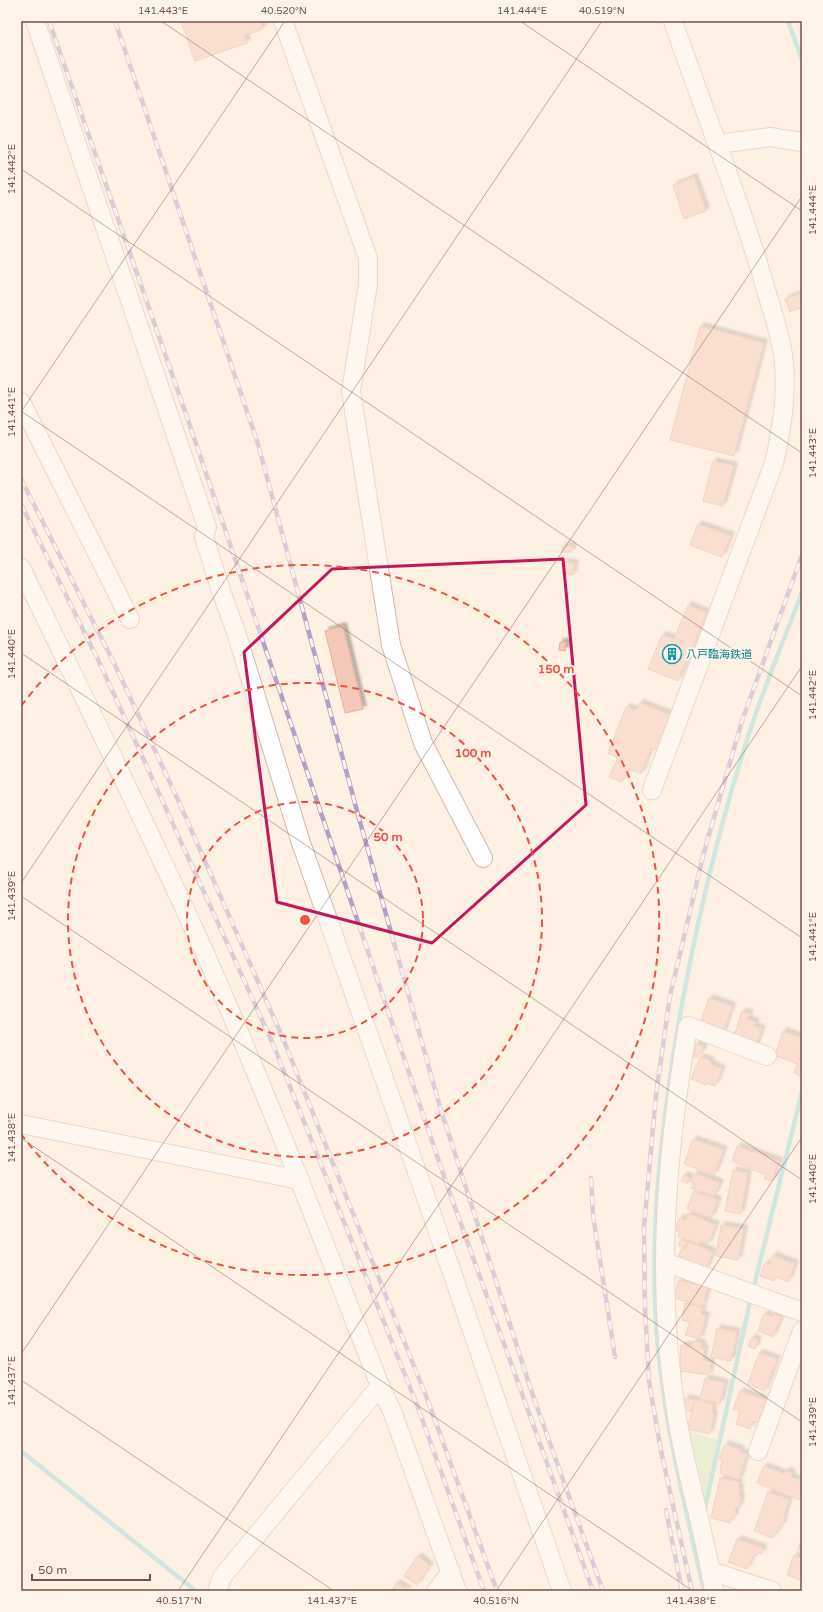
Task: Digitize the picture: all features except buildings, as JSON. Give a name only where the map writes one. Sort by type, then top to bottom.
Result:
[{"type":"street","points":[[35,21],[207,527],[204,537],[236,632],[301,843],[429,1206],[562,1591]]},
{"type":"street","points":[[283,21],[368,258],[368,284],[351,391],[391,645],[423,743],[483,858]]},
{"type":"street","points":[[652,790],[774,464],[781,433],[784,376],[779,336],[755,254],[718,144],[673,21]]},
{"type":"street","points":[[718,144],[770,136],[802,142]]},
{"type":"street","points":[[21,402],[130,619]]},
{"type":"street","points":[[21,568],[77,679],[203,950],[300,1180],[380,1386],[392,1411],[457,1591]]},
{"type":"street","points":[[714,1591],[711,1570],[677,1418],[668,1351],[665,1262],[670,1154],[675,1104],[688,1026],[767,1056]]},
{"type":"street","points":[[21,1124],[300,1180]]},
{"type":"street","points":[[665,1262],[802,1312]]},
{"type":"street","points":[[758,1451],[802,1331]]},
{"type":"street","points":[[217,1591],[222,1577],[380,1386]]},
{"type":"street","points":[[711,1570],[772,1591]]},
{"type":"street","points":[[436,1591],[451,1572]]},
{"type":"highlighted area","points":[[563,559],[586,805],[432,943],[277,902],[244,652],[332,569]]},
{"type":"green space","points":[[687,1431],[718,1440],[704,1507]]},
{"type":"waterway","points":[[788,21],[802,60]]},
{"type":"waterway","points":[[704,1591],[680,1484],[666,1411],[657,1339],[654,1271],[656,1210],[661,1148],[673,1057],[703,900],[733,784],[751,727],[802,592]]},
{"type":"waterway","points":[[753,1290],[802,1092]]},
{"type":"waterway","points":[[704,1513],[751,1297]]},
{"type":"waterway","points":[[21,1451],[196,1591]]},
{"type":"railway","points":[[49,21],[187,417],[448,1188],[593,1591]]},
{"type":"railway","points":[[115,21],[258,444],[357,811],[440,1107],[532,1393],[603,1591]]},
{"type":"railway","points":[[21,479],[114,663],[179,802],[284,1041],[428,1401],[497,1591]]},
{"type":"railway","points":[[21,504],[102,668],[273,1044],[417,1405],[484,1591]]},
{"type":"railway","points":[[692,1591],[661,1451],[649,1381],[645,1308],[644,1227],[656,1095],[670,996],[704,852],[742,721],[802,555]]},
{"type":"railway","points":[[591,1178],[593,1215],[615,1357]]},
{"type":"railway","points":[[666,1510],[682,1591]]},
{"type":"place","name":"八戸臨海鉄道","points":[[672,654]]}]
